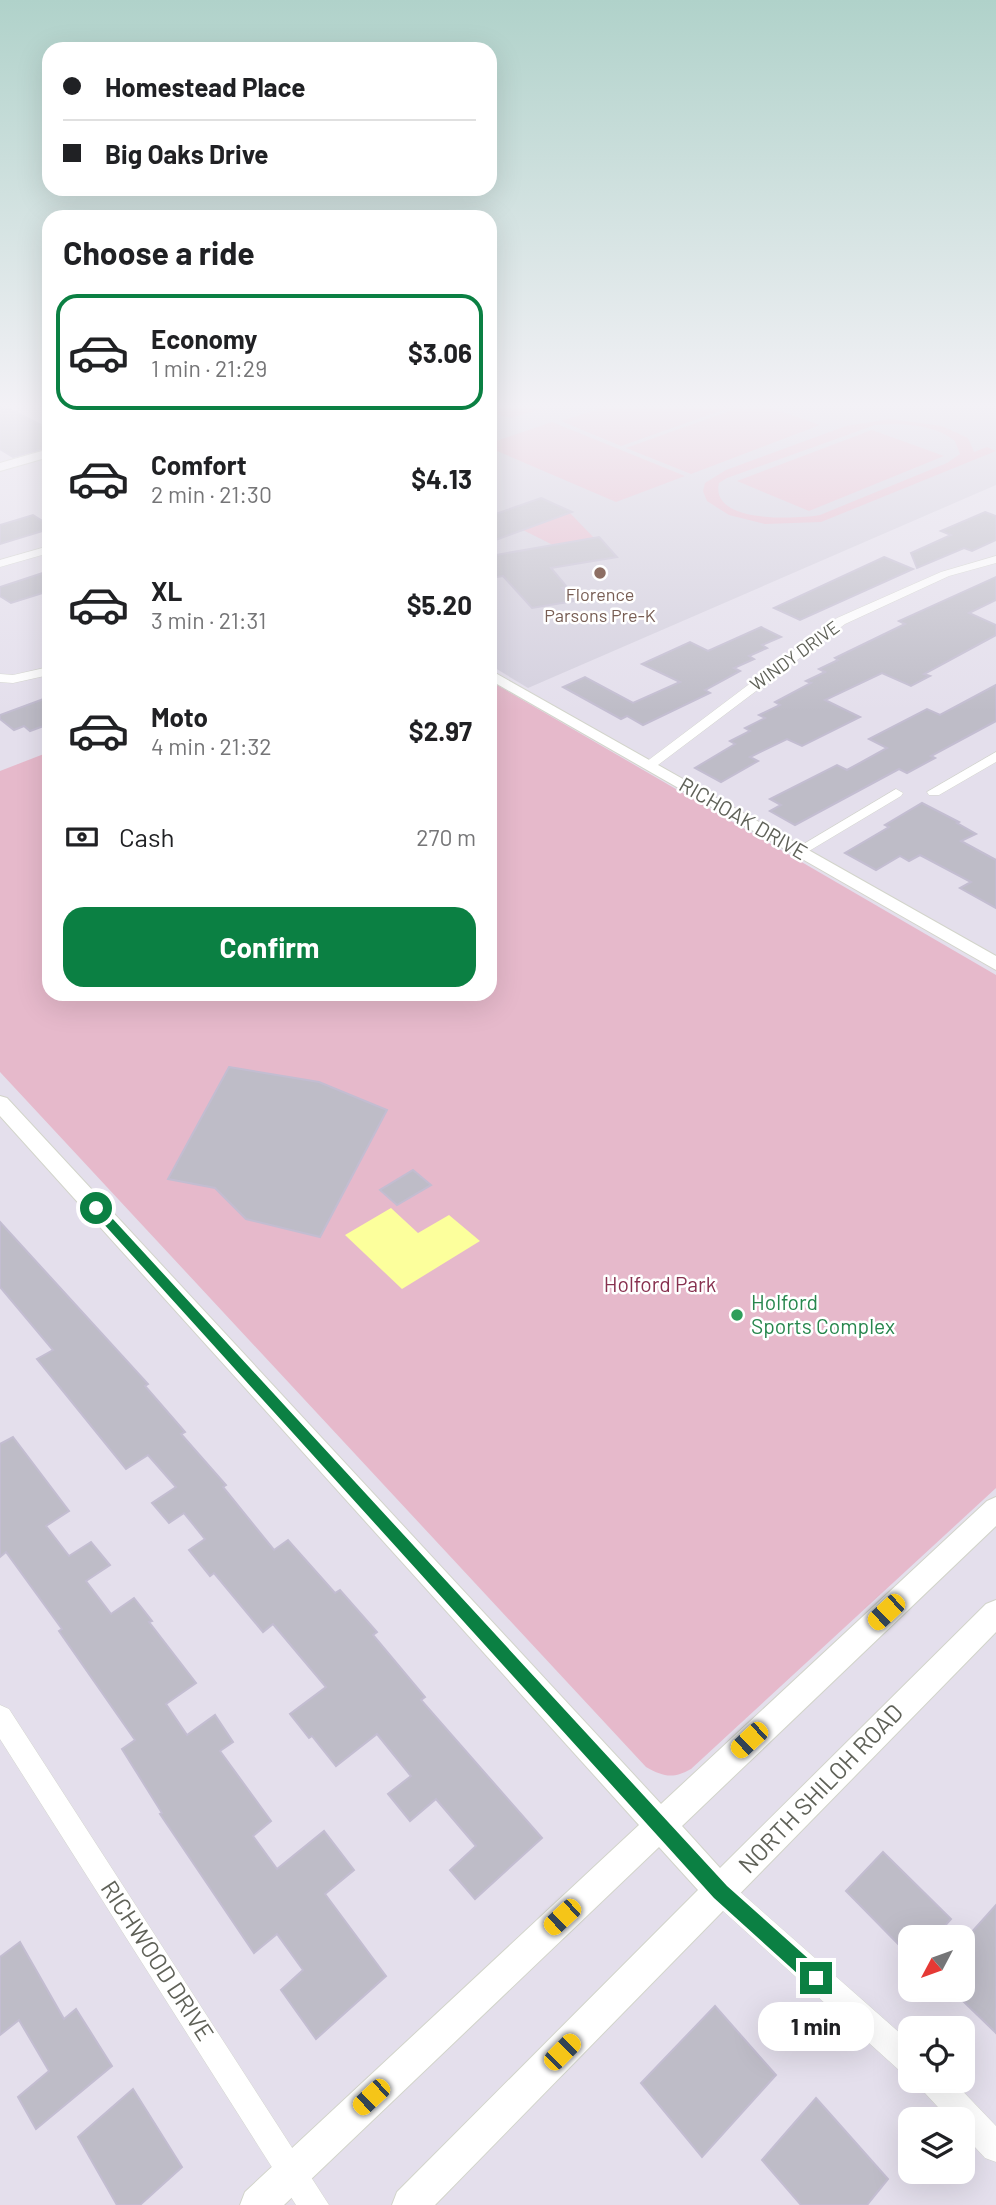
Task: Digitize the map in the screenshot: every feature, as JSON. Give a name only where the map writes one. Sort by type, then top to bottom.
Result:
[{"type":"street","points":[[0,564],[42,551]]},
{"type":"street","name":"WINDY DRIVE","points":[[649,765],[841,621],[945,574],[996,559]]},
{"type":"street","points":[[0,678],[13,679],[42,673]]},
{"type":"street","name":"RICHOAK DRIVE","points":[[497,678],[996,964]]},
{"type":"street","points":[[933,792],[996,756]]},
{"type":"street","points":[[799,851],[896,793]]},
{"type":"street","points":[[0,1104],[721,1892],[898,2050]]},
{"type":"street","points":[[258,2205],[996,1509]]},
{"type":"street","name":"NORTH SHILOH ROAD","points":[[410,2205],[996,1613]]},
{"type":"street","name":"RICHWOOD DRIVE","points":[[0,1717],[314,2205]]},
{"type":"street","points":[[944,2093],[996,2147]]},
{"type":"shaded area","name":"Florence Parsons Pre-K","points":[[497,507],[946,507],[528,688],[497,669]]},
{"type":"shaded area","points":[[391,1208],[418,1233],[449,1215],[480,1241],[402,1289],[345,1235]]},
{"type":"green space","points":[[716,507],[729,507],[758,516],[794,517],[820,515],[840,507],[858,507],[821,522],[765,524],[729,515]]},
{"type":"green space","points":[[799,507],[819,507],[809,511]]},
{"type":"green space","points":[[570,513],[594,538],[553,545],[523,530]]},
{"type":"green space","name":"Holford Park","points":[[497,685],[996,975],[996,1488],[691,1769],[679,1774],[663,1775],[646,1767],[0,1072],[0,771],[42,755],[42,1001],[497,1001]]},
{"type":"building","points":[[516,507],[561,507],[572,512],[497,539],[497,514]]},
{"type":"building","points":[[985,512],[996,516],[996,540],[972,551],[964,548],[917,568],[911,553],[951,535],[941,531]]},
{"type":"building","points":[[33,515],[42,521],[42,531],[0,544],[0,525]]},
{"type":"building","name":"Florence Parsons Pre-K","points":[[599,537],[617,557],[551,568],[567,587],[562,588],[574,601],[532,608],[503,576],[497,577],[497,555]]},
{"type":"building","points":[[884,557],[913,569],[800,620],[774,608]]},
{"type":"building","points":[[42,573],[42,593],[11,603],[0,596],[0,587]]},
{"type":"building","points":[[996,577],[996,600],[969,613],[996,625],[996,635],[924,674],[930,676],[911,686],[882,673],[825,700],[860,717],[802,746],[787,739],[750,757],[758,761],[721,782],[695,768],[735,744],[730,741],[750,731],[745,728],[765,718],[759,715],[780,705],[775,702],[811,683],[806,681],[825,672],[819,669],[838,660],[835,658],[905,624],[899,621]]},
{"type":"building","points":[[761,627],[781,637],[762,645],[767,648],[749,656],[754,659],[734,668],[740,671],[705,690],[710,693],[643,725],[627,716],[621,719],[563,687],[585,677],[633,703],[680,682],[642,664],[690,642],[708,651]]},
{"type":"building","points":[[996,685],[996,721],[931,756],[935,758],[907,773],[899,769],[795,825],[770,811],[781,805],[770,799],[837,765],[847,770],[887,748],[869,739],[927,709],[940,715]]},
{"type":"building","points":[[42,700],[42,727],[30,731],[24,726],[14,730],[0,719],[0,715]]},
{"type":"building","points":[[922,803],[976,834],[961,841],[996,860],[996,908],[960,888],[971,882],[920,855],[909,861],[900,856],[876,870],[845,853],[889,827],[885,825]]},
{"type":"building","points":[[229,1067],[319,1082],[387,1110],[320,1237],[246,1219],[215,1188],[168,1179]]},
{"type":"building","points":[[413,1170],[431,1185],[397,1205],[380,1190]]},
{"type":"building","points":[[0,1222],[148,1384],[145,1386],[185,1432],[181,1434],[226,1485],[223,1487],[274,1550],[288,1540],[335,1593],[340,1590],[377,1632],[373,1635],[425,1697],[421,1700],[542,1838],[475,1899],[450,1870],[476,1846],[436,1799],[410,1821],[388,1794],[411,1776],[377,1734],[336,1766],[312,1736],[309,1738],[290,1714],[326,1687],[273,1624],[263,1632],[214,1573],[210,1576],[189,1550],[205,1539],[184,1513],[169,1523],[152,1503],[176,1487],[148,1455],[126,1469],[37,1359],[53,1350],[0,1287]]},
{"type":"building","points":[[13,1437],[69,1511],[46,1526],[69,1556],[91,1542],[110,1565],[86,1581],[111,1614],[134,1598],[196,1683],[166,1704],[187,1735],[215,1715],[233,1742],[220,1751],[271,1821],[253,1836],[277,1869],[324,1831],[354,1870],[325,1894],[386,1976],[316,2039],[281,1990],[303,1970],[277,1934],[254,1953],[160,1814],[162,1813],[122,1749],[135,1740],[59,1631],[62,1629],[6,1552],[0,1557],[0,1444]]},
{"type":"building","points":[[883,1852],[951,1919],[946,1925],[898,1925],[898,1944],[846,1891]]},
{"type":"building","points":[[996,1905],[996,2033],[964,2002],[975,2002],[975,1928]]},
{"type":"building","points":[[20,1942],[64,2019],[76,2009],[112,2066],[36,2129],[18,2097],[49,2071],[19,2020],[0,2035],[0,1957]]},
{"type":"building","points":[[715,2006],[776,2075],[702,2157],[641,2083]]},
{"type":"building","points":[[133,2089],[182,2167],[140,2205],[117,2205],[78,2137]]},
{"type":"building","points":[[816,2098],[888,2179],[867,2205],[801,2205],[762,2160]]},
{"type":"place","name":"Florence Parsons Pre-K","points":[[600,573]]},
{"type":"place","name":"Holford Sports Complex","points":[[737,1315]]},
{"type":"route","points":[[96,1208],[721,1892],[816,1978]]}]
